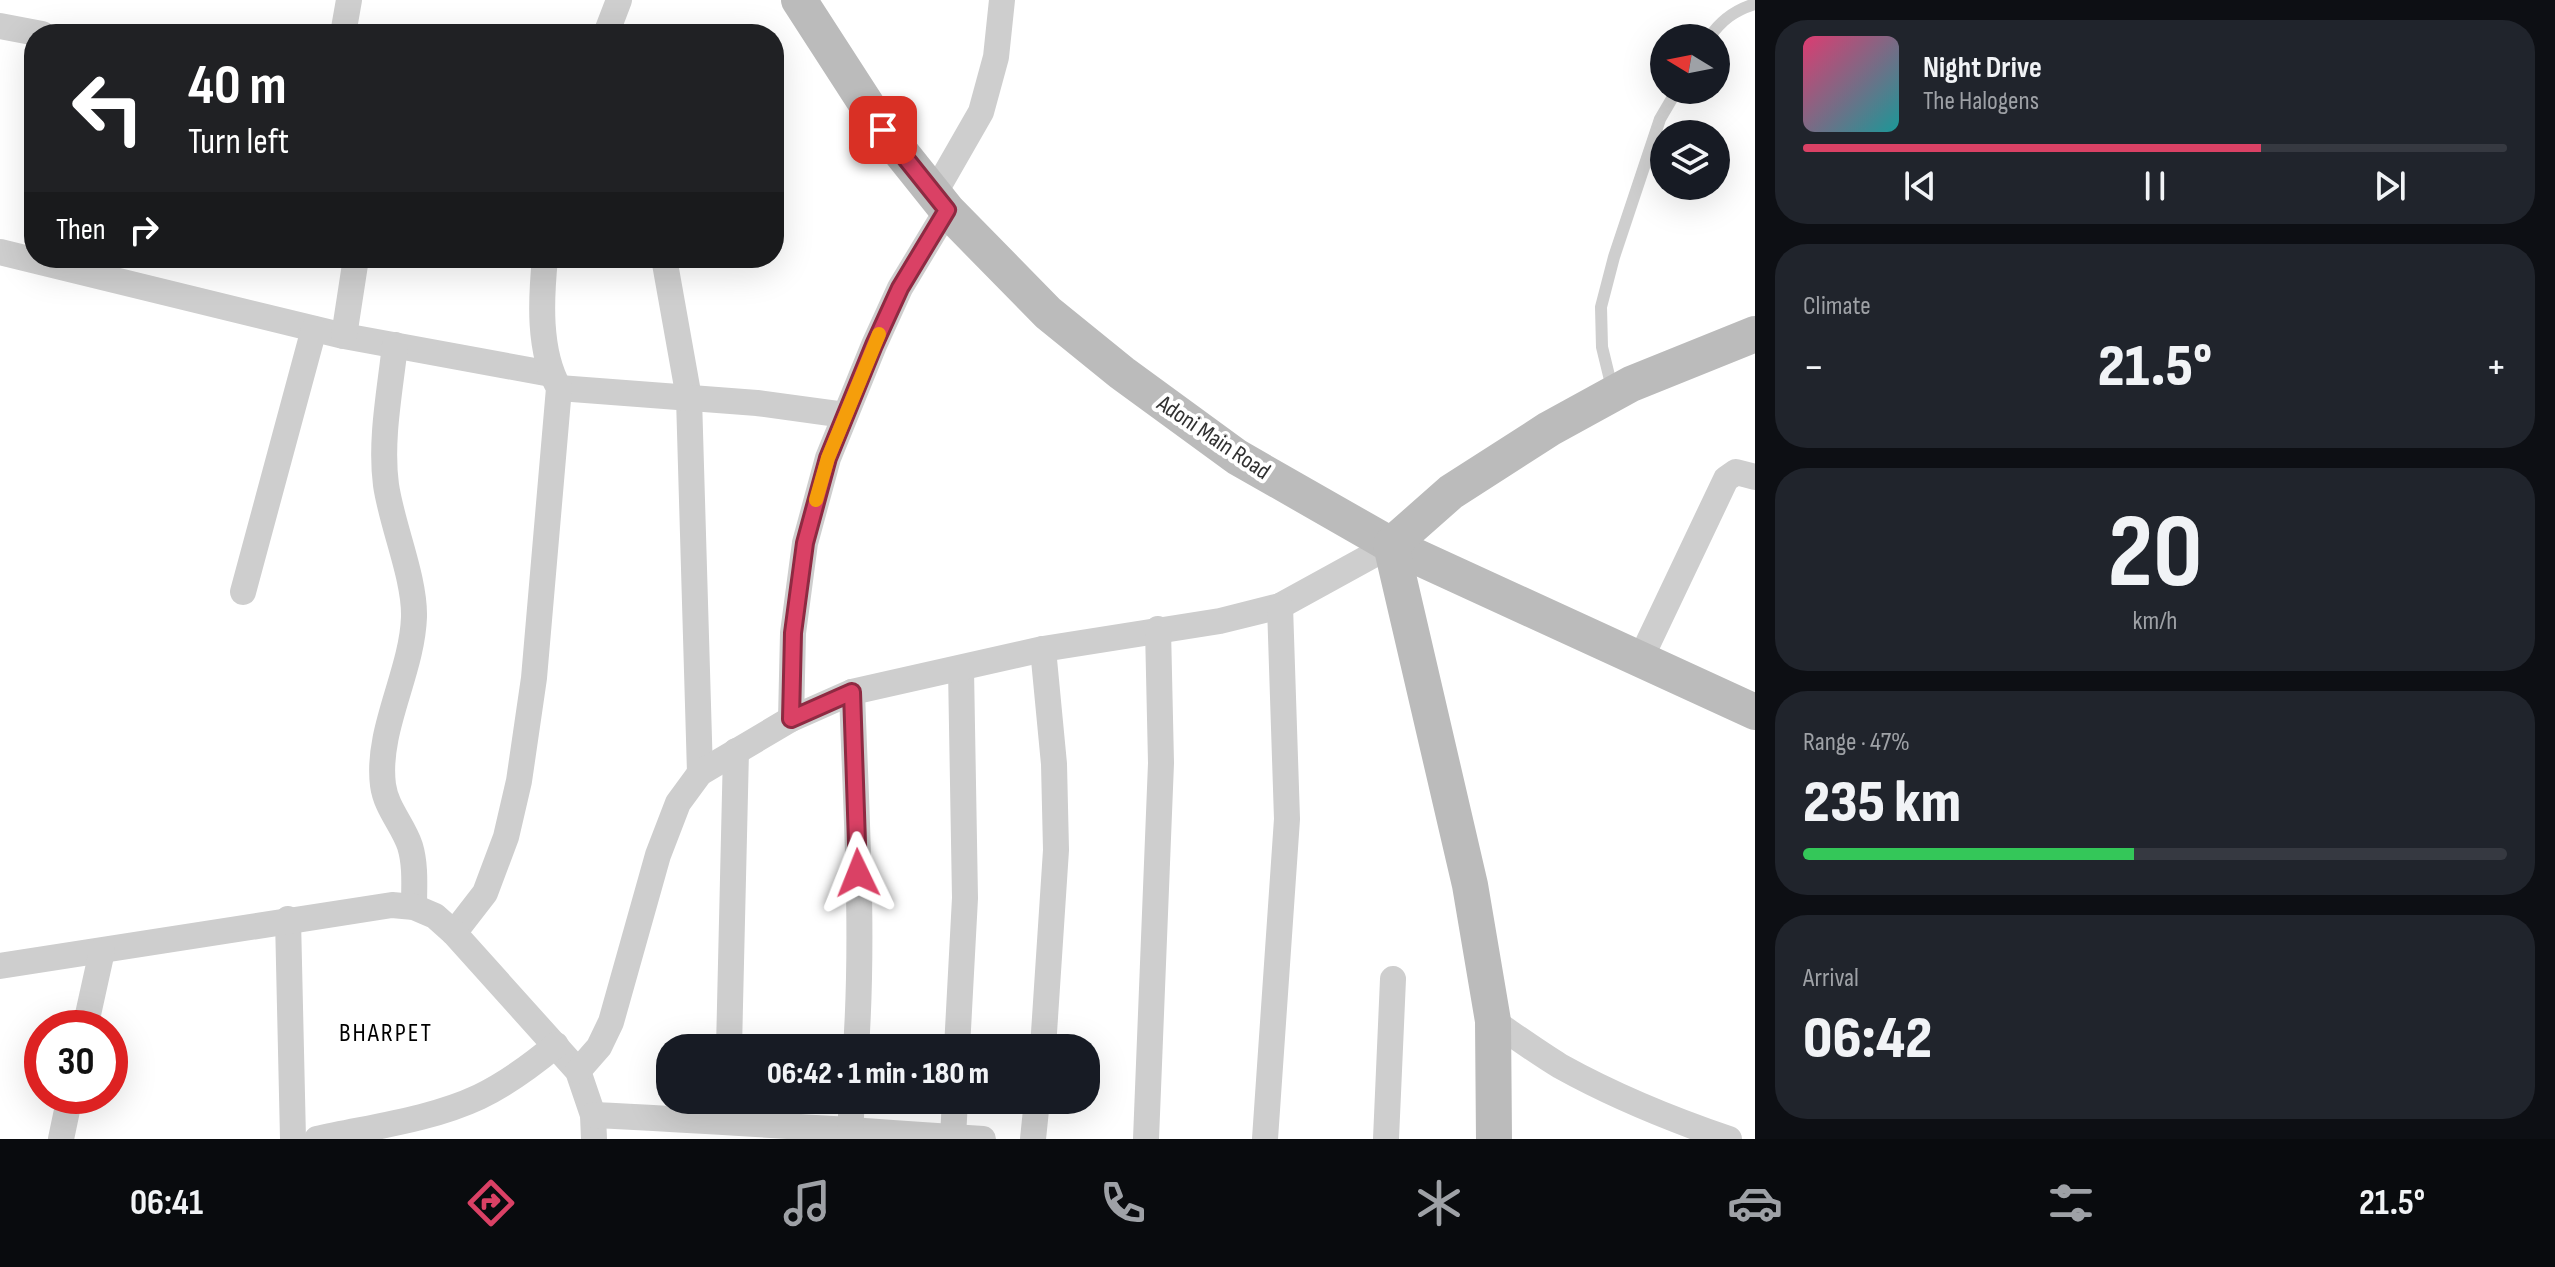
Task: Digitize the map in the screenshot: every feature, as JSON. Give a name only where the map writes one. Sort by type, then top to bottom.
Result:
[{"type":"street","points":[[345,24],[349,0]]},
{"type":"street","points":[[610,24],[619,0]]},
{"type":"street","name":"Adoni Main Road","points":[[799,0],[883,130],[940,202],[1048,313],[1122,373],[1237,457],[1391,545],[1755,712]]},
{"type":"street","points":[[791,719],[793,633],[805,543],[828,458],[900,288],[981,112],[996,57],[1002,0]]},
{"type":"street","points":[[0,26],[24,31]]},
{"type":"street","points":[[0,252],[24,258]]},
{"type":"street","points":[[65,268],[344,336],[555,381],[845,415]]},
{"type":"street","points":[[344,336],[354,268]]},
{"type":"street","points":[[454,933],[485,893],[506,837],[519,781],[534,678],[555,381],[544,337],[545,268]]},
{"type":"street","points":[[666,268],[689,398],[700,773]]},
{"type":"street","points":[[243,592],[314,329]]},
{"type":"street","points":[[578,1071],[599,1047],[611,1022],[658,855],[678,803],[700,773],[791,719],[852,692],[1043,649],[1220,621],[1280,606],[1391,545],[1451,492],[1549,429],[1631,384],[1755,334]]},
{"type":"street","points":[[395,345],[384,446],[386,483],[414,615],[408,658],[384,746],[383,785],[393,815],[410,845],[414,907]]},
{"type":"street","points":[[1640,660],[1726,479],[1736,472],[1755,477]]},
{"type":"street","points":[[1391,545],[1470,885],[1493,1021],[1494,1139]]},
{"type":"street","points":[[1265,1139],[1287,819],[1280,606]]},
{"type":"street","points":[[1146,1139],[1161,763],[1158,629]]},
{"type":"street","points":[[1043,649],[1054,764],[1056,850],[1044,1034]]},
{"type":"street","points":[[958,1034],[965,898],[961,669]]},
{"type":"street","points":[[852,692],[859,903],[857,1034]]},
{"type":"street","points":[[729,1034],[736,751]]},
{"type":"street","points":[[0,966],[288,919],[392,905],[414,907],[435,916],[454,933],[578,1071],[593,1127],[695,1114]]},
{"type":"street","points":[[288,919],[293,1139]]},
{"type":"street","points":[[89,1010],[102,951]]},
{"type":"street","points":[[1386,1139],[1393,979]]},
{"type":"street","points":[[1493,1021],[1557,1064],[1604,1089],[1666,1117],[1729,1139]]},
{"type":"street","points":[[317,1139],[419,1116],[478,1098],[525,1071],[556,1045]]},
{"type":"street","points":[[61,1139],[66,1114]]},
{"type":"street","points":[[749,1114],[886,1136],[983,1139]]},
{"type":"street","points":[[850,1132],[851,1114]]},
{"type":"street","points":[[953,1137],[954,1114]]},
{"type":"street","points":[[1033,1139],[1036,1114]]},
{"type":"lane","points":[[1719,24],[1738,9],[1755,4]]},
{"type":"lane","points":[[1613,395],[1602,347],[1601,307],[1614,257],[1656,133],[1670,104]]},
{"type":"slow traffic","points":[[816,500],[828,458],[879,334]]},
{"type":"district","name":"BHARPET","points":[[386,1032]]},
{"type":"route","points":[[858,873],[852,692],[791,719],[791,690],[793,633],[805,543],[828,458],[900,288],[947,210],[883,130]]}]
